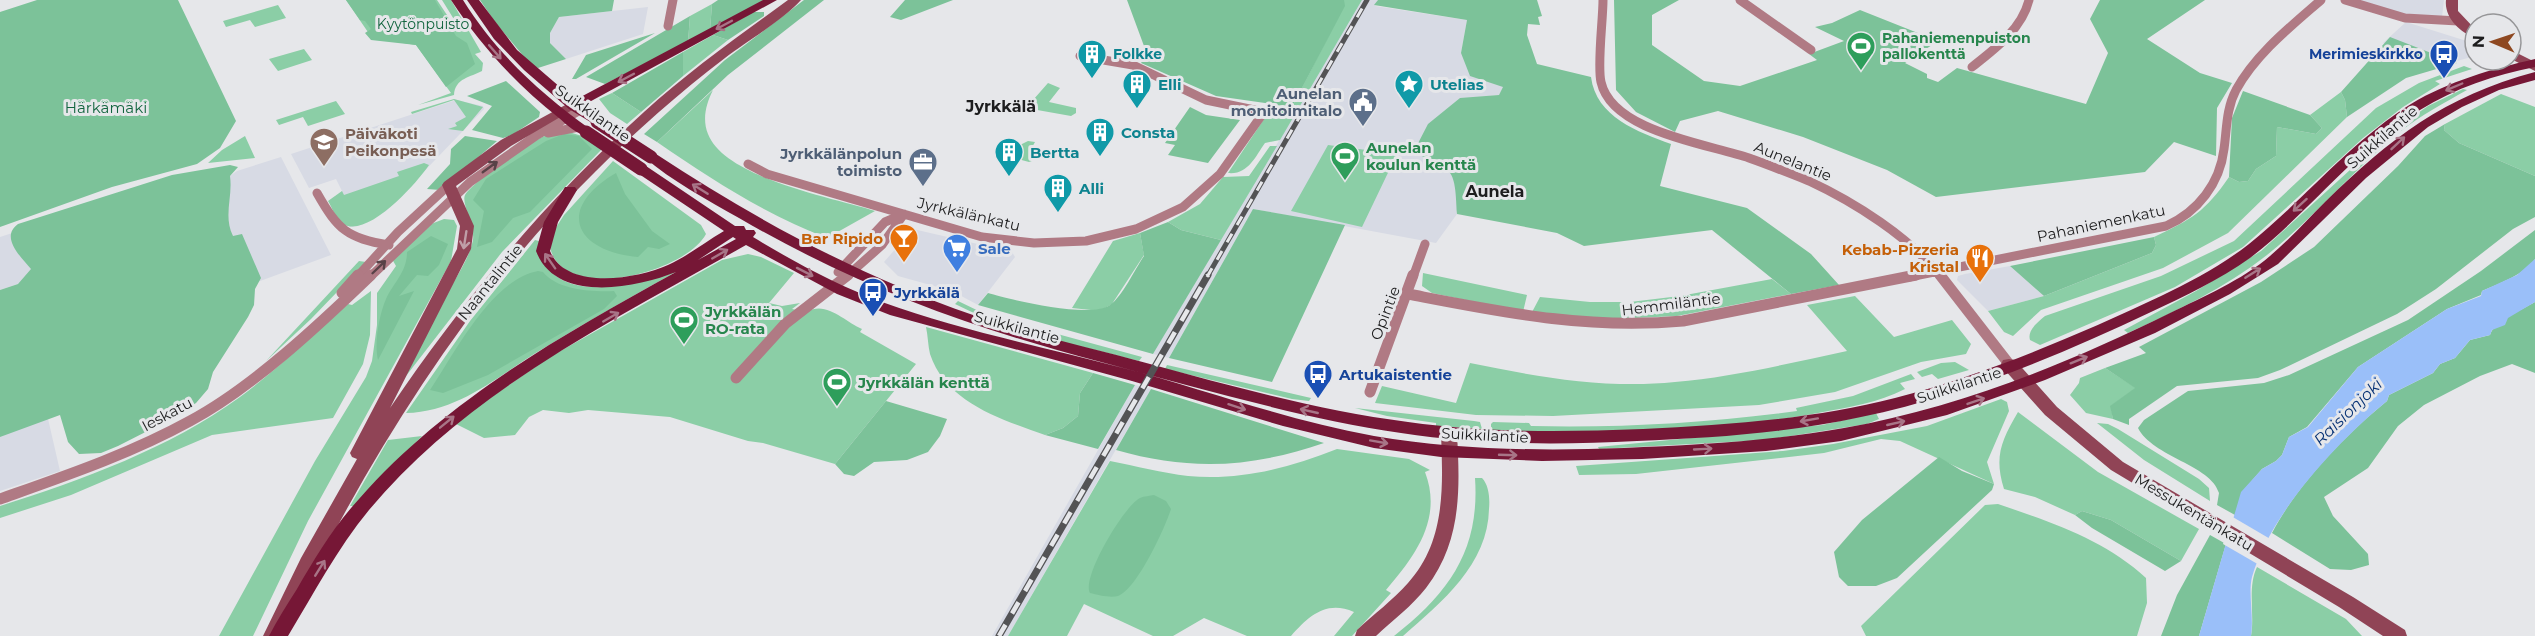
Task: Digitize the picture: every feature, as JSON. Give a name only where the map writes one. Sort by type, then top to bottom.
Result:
[{"type":"main road","name":"Suikkilantie","points":[[457,0],[486,42],[522,82],[570,112],[597,122],[755,222],[848,269],[963,317],[1071,349],[1310,411],[1449,433],[1593,438],[1692,433],[1796,423],[1910,399],[2118,322],[2183,292],[2255,246],[2400,117],[2470,81],[2534,68]]},
{"type":"main road","name":"Suikkilantie","points":[[473,0],[491,27],[583,129],[738,236],[831,285],[868,302],[909,316],[1167,386],[1292,423],[1377,442],[1450,452],[1589,455],[1790,442],[1865,430],[1925,416],[2025,382],[2162,325],[2244,279],[2273,261],[2406,136],[2432,117],[2534,68]]},
{"type":"main road","points":[[570,112],[771,0]]},
{"type":"main road","name":"Naantalintie","points":[[272,636],[324,530],[363,460],[431,357],[502,266],[570,190],[628,134],[680,88],[795,0]]},
{"type":"main road","points":[[2452,0],[2450,6],[2458,21],[2463,25]]},
{"type":"main road","name":"Ieskatu","points":[[452,191],[501,147],[570,112]]},
{"type":"main road","points":[[570,190],[551,222],[543,251],[552,267],[576,279],[610,282],[653,275],[738,236]]},
{"type":"main road","points":[[324,530],[369,429],[464,249],[467,226],[452,191]]},
{"type":"main road","points":[[278,636],[364,504],[408,457],[442,426],[524,368],[738,236],[755,222]]},
{"type":"main road","name":"Messukentänkatu","points":[[2009,364],[2051,411],[2099,452],[2158,492],[2398,636]]},
{"type":"main road","points":[[1364,636],[1420,582],[1440,552],[1451,508],[1449,433]]},
{"type":"street","points":[[668,26],[673,0]]},
{"type":"street","name":"Aunelantie","points":[[1603,0],[1601,83],[1611,102],[1624,114],[1663,134],[1749,158],[1810,182],[1850,202],[1897,233],[1938,272],[2009,364]]},
{"type":"street","points":[[1740,0],[1811,50]]},
{"type":"street","points":[[1972,68],[2003,41],[2025,13],[2028,0]]},
{"type":"street","name":"Pahaniemenkatu","points":[[1938,272],[2166,226],[2187,217],[2202,200],[2219,169],[2224,148],[2225,119],[2237,88],[2290,28],[2321,0]]},
{"type":"street","points":[[2345,0],[2405,18],[2458,21]]},
{"type":"street","name":"Jyrkkälänkatu","points":[[748,164],[767,174],[904,214],[1008,241],[1048,243],[1088,240],[1150,225],[1175,212],[1203,192],[1263,112],[1200,98],[1132,65],[1080,56]]},
{"type":"street","name":"Ieskatu","points":[[325,314],[386,244],[452,191],[570,112]]},
{"type":"street","name":"Ieskatu","points":[[528,141],[552,132],[583,129]]},
{"type":"street","name":"Ieskatu","points":[[0,499],[111,460],[191,421],[250,381],[400,247],[452,191]]},
{"type":"street","points":[[317,193],[340,231],[355,239],[400,247]]},
{"type":"street","name":"Jyrkkälänkatu","points":[[736,378],[790,319],[898,226],[904,214]]},
{"type":"street","name":"Opintie","points":[[1370,392],[1425,244]]},
{"type":"street","name":"Hemmiläntie","points":[[1408,294],[1559,324],[1642,326],[1683,321],[1938,272]]},
{"type":"shaded area","points":[[1362,0],[1378,0],[1375,6],[1467,20],[1461,53],[1504,87],[1499,95],[1459,99],[1414,153],[1442,163],[1456,180],[1457,214],[1436,243],[1253,209],[1169,358],[1153,354]]},
{"type":"shaded area","points":[[2356,0],[2444,0],[2442,17],[2419,18]]},
{"type":"shaded area","points":[[648,7],[643,34],[566,59],[550,43],[550,33],[559,17]]},
{"type":"shaded area","points":[[2406,22],[2463,40],[2463,59],[2446,64],[2383,43]]},
{"type":"shaded area","points":[[456,100],[483,106],[484,109],[386,211],[358,226],[350,227],[340,222],[330,203],[342,191],[336,179],[309,188],[291,154]]},
{"type":"shaded area","points":[[281,157],[331,255],[249,285],[209,191],[237,171]]},
{"type":"shaded area","points":[[58,218],[72,266],[0,290],[0,237]]},
{"type":"shaded area","points":[[913,229],[1012,252],[1015,257],[978,305],[952,291],[898,276],[884,262]]},
{"type":"shaded area","points":[[2010,266],[2044,296],[1988,311],[1957,280],[1958,276],[1965,274]]},
{"type":"shaded area","points":[[1135,385],[1151,389],[1008,636],[992,636]]},
{"type":"shaded area","points":[[0,400],[46,410],[60,471],[0,491]]},
{"type":"green space","name":"Härkämäki","points":[[37,0],[178,0],[236,121],[220,148],[197,164],[112,187],[0,227],[0,12]]},
{"type":"green space","name":"Kyytönpuisto","points":[[346,0],[437,0],[453,24],[455,21],[442,0],[451,0],[481,52],[475,54],[483,63],[482,71],[460,82],[454,95],[418,105],[451,93],[416,45],[372,38]]},
{"type":"green space","name":"Kyytönpuisto","points":[[346,0],[435,0],[456,36],[467,43],[475,64],[446,87],[416,45],[371,40],[365,33],[371,29],[365,21],[360,20]]},
{"type":"green space","points":[[480,0],[614,0],[612,11],[559,17],[550,33],[550,43],[566,59],[538,68],[530,64]]},
{"type":"green space","points":[[718,0],[764,0],[710,30],[712,4]]},
{"type":"green space","points":[[804,0],[824,0],[728,75],[657,142],[644,134],[725,60]]},
{"type":"green space","points":[[905,0],[953,0],[901,20],[890,17]]},
{"type":"green space","points":[[1127,0],[1344,0],[1345,6],[1292,107],[1216,96],[1141,63],[1150,50],[1144,46]]},
{"type":"green space","points":[[1344,0],[1362,0],[1280,140],[1265,143],[1246,168],[1235,173],[1228,173],[1274,104],[1292,107],[1344,6]]},
{"type":"green space","points":[[1378,0],[1537,0],[1542,16],[1538,17],[1540,25],[1528,24],[1527,35],[1537,64],[1591,77],[1601,103],[1610,113],[1633,128],[1671,144],[1660,186],[1747,208],[1811,254],[1839,285],[1791,294],[1712,230],[1584,246],[1557,233],[1457,214],[1455,188],[1450,173],[1437,162],[1413,153],[1428,124],[1460,98],[1499,95],[1503,87],[1470,76],[1461,53],[1467,20],[1374,5]]},
{"type":"green space","points":[[1614,0],[1679,0],[1652,15],[1652,45],[1704,81],[1740,86],[1817,60],[1809,54],[1844,41],[1815,27],[1832,23],[1860,10],[1938,41],[1905,63],[1927,74],[1927,78],[1938,82],[1957,68],[2086,104],[2108,53],[2090,19],[2100,0],[2205,0],[2147,39],[2200,73],[2232,83],[2217,108],[2216,156],[2174,142],[2145,172],[1936,197],[1887,170],[1803,137],[1718,111],[1680,121],[1675,132],[1636,112],[1616,90]]},
{"type":"green space","points":[[712,4],[710,30],[688,42],[690,16]]},
{"type":"green space","points":[[278,5],[286,18],[255,27],[250,20],[226,27],[223,21]]},
{"type":"green space","points":[[753,12],[764,12],[764,16],[728,40],[713,35]]},
{"type":"green space","points":[[690,16],[688,42],[605,84],[586,77]]},
{"type":"green space","points":[[655,33],[576,79],[572,79],[586,55]]},
{"type":"green space","points":[[713,35],[728,40],[683,76],[683,52]]},
{"type":"green space","points":[[2390,37],[2457,63],[2406,78],[2347,117],[2345,100],[2341,92]]},
{"type":"green space","points":[[304,49],[312,60],[278,71],[269,59]]},
{"type":"green space","points":[[683,52],[683,76],[641,112],[612,93]]},
{"type":"green space","points":[[2463,66],[2463,72],[2435,81],[2440,84],[2403,107],[2363,138],[2243,247],[2175,287],[2040,345],[2030,340],[2030,333],[2045,316],[2161,276],[2234,241],[2376,108],[2419,83]]},
{"type":"green space","points":[[506,81],[540,112],[539,117],[512,135],[503,138],[472,130],[492,106],[467,96]]},
{"type":"green space","points":[[1048,83],[1060,88],[1049,102],[1076,108],[1076,113],[1071,116],[1026,108]]},
{"type":"green space","points":[[2463,89],[2467,90],[2401,131],[2285,240],[2251,267],[2182,307],[2128,333],[2124,330],[2196,291],[2261,251],[2395,129],[2428,106]]},
{"type":"green space","points":[[713,90],[708,101],[706,128],[718,149],[735,163],[757,174],[808,193],[875,211],[827,238],[782,218],[718,183],[657,142]]},
{"type":"green space","points":[[2243,91],[2310,115],[2322,128],[2316,134],[2277,127],[2276,156],[2256,169],[2248,181],[2239,182],[2229,177],[2232,118]]},
{"type":"green space","points":[[2341,92],[2345,100],[2347,117],[2228,233],[2163,268],[2041,310],[2013,336],[2004,332],[1988,311],[2044,296],[2152,253],[2156,245],[2154,237],[2178,225],[2205,207],[2229,177],[2239,182],[2248,181],[2256,169],[2276,156],[2277,127],[2316,134],[2322,128],[2310,115]]},
{"type":"green space","points":[[612,93],[641,112],[627,124],[610,113],[599,99]]},
{"type":"green space","points":[[2501,94],[2535,107],[2535,176],[2459,143],[2444,130],[2445,124]]},
{"type":"green space","points":[[454,99],[483,107],[463,131],[448,129],[457,126],[455,123],[466,117],[454,100],[412,114],[411,112]]},
{"type":"green space","points":[[336,101],[345,114],[308,126],[303,117],[279,125],[276,120]]},
{"type":"green space","points":[[1190,107],[1206,115],[1240,120],[1208,163],[1168,155],[1175,145],[1165,143]]},
{"type":"green space","points":[[2445,124],[2444,130],[2459,143],[2535,176],[2535,217],[2513,229],[2436,289],[2397,314],[2280,370],[2258,378],[2177,386],[2129,419],[2129,425],[2113,419],[2110,406],[2135,388],[2105,368],[2146,353],[2139,347],[2261,282],[2314,247],[2398,166],[2425,136]]},
{"type":"green space","points":[[569,132],[582,136],[602,149],[502,252],[406,376],[441,304],[469,254],[473,234],[464,199],[469,189],[513,155],[542,137]]},
{"type":"green space","points":[[564,134],[579,136],[592,149],[530,212],[513,218],[492,242],[477,247],[484,211],[473,200],[486,179],[546,141]]},
{"type":"green space","points":[[245,136],[255,158],[208,163],[222,150]]},
{"type":"green space","points":[[465,136],[497,141],[440,190],[427,189],[450,164],[451,149]]},
{"type":"green space","points":[[1028,141],[1035,142],[1030,151],[1046,156],[1029,162],[1007,156],[1011,152],[1022,150],[1020,145]]},
{"type":"green space","name":"Aunelan koulun kenttä","points":[[1328,145],[1397,154],[1362,227],[1291,211]]},
{"type":"green space","points":[[1270,146],[1277,146],[1221,240],[1181,230],[1168,222],[1200,204],[1223,177],[1249,176]]},
{"type":"green space","points":[[613,161],[701,225],[706,234],[694,248],[674,261],[651,271],[625,277],[599,279],[576,275],[559,265],[550,247],[555,229],[564,215]]},
{"type":"green space","points":[[424,163],[429,165],[404,194],[369,222],[358,226],[344,225],[328,201],[342,191],[344,195],[399,176],[397,172]]},
{"type":"green space","points":[[230,165],[238,167],[230,176],[228,214],[230,229],[233,236],[242,234],[261,278],[255,289],[254,305],[213,372],[208,389],[196,403],[175,417],[101,453],[79,454],[68,442],[60,415],[0,437],[0,290],[18,284],[31,269],[11,241],[13,229],[18,224],[172,175]]},
{"type":"green space","points":[[616,173],[625,194],[652,231],[670,244],[659,249],[648,247],[638,257],[616,253],[599,246],[587,237],[580,226],[579,213],[585,200],[597,186]]},
{"type":"green space","points":[[1253,209],[1345,225],[1272,382],[1169,358]]},
{"type":"green space","points":[[444,219],[454,220],[457,226],[451,261],[308,521],[253,636],[219,636],[315,461],[366,377],[372,361],[377,325],[377,293],[396,266],[392,259],[431,224]]},
{"type":"green space","points":[[1168,222],[1181,230],[1221,240],[1153,354],[978,305],[988,293],[1032,304],[1069,309],[1100,309],[1110,305],[1124,289],[1144,256],[1140,233]]},
{"type":"green space","points":[[2535,230],[2535,259],[2525,270],[2482,291],[2481,295],[2447,309],[2358,367],[2307,427],[2289,437],[2282,455],[2262,469],[2242,492],[2235,515],[2217,505],[2219,493],[2214,483],[2205,475],[2156,446],[2145,438],[2138,428],[2144,420],[2188,391],[2264,383],[2289,375],[2408,320],[2481,271]]},
{"type":"green space","points":[[1140,233],[1144,255],[1112,304],[1100,311],[1072,308],[1113,241]]},
{"type":"green space","points":[[431,236],[448,244],[439,265],[428,276],[417,275],[399,296],[414,291],[378,360],[378,329],[386,299],[405,265],[407,252]]},
{"type":"green space","points":[[2154,237],[2156,245],[2152,253],[2044,296],[2010,266]]},
{"type":"green space","points":[[535,240],[539,241],[545,263],[558,277],[576,285],[597,287],[620,285],[643,281],[683,268],[579,327],[462,399],[426,411],[406,413],[470,321]]},
{"type":"green space","points":[[748,254],[761,257],[794,273],[769,303],[782,306],[800,303],[792,309],[807,312],[814,309],[828,310],[862,329],[860,332],[916,364],[835,464],[670,417],[588,410],[569,413],[543,410],[529,417],[515,435],[484,438],[454,423],[548,358],[722,260]]},
{"type":"green space","points":[[359,261],[366,262],[311,319],[266,361]]},
{"type":"green space","points":[[538,271],[566,286],[576,289],[614,291],[617,296],[604,309],[488,375],[443,393],[430,390],[463,338],[490,303],[505,288],[521,277]]},
{"type":"green space","points":[[1423,273],[1527,295],[1523,312],[1432,293],[1422,286]]},
{"type":"green space","points":[[1772,279],[1791,294],[1677,316],[1635,318],[1630,302],[1680,296]]},
{"type":"green space","points":[[371,291],[370,335],[363,364],[333,418],[212,435],[71,495],[0,518],[0,506],[94,474],[155,447],[213,415],[268,375],[348,304],[352,305]]},
{"type":"green space","points":[[1855,296],[1894,337],[1952,320],[1971,344],[1966,354],[1921,362],[1835,392],[1759,405],[1553,416],[1476,415],[1375,403],[1382,386],[1456,403],[1470,363],[1572,380],[1649,384],[1740,373],[1847,351],[1807,305]]},
{"type":"green space","points":[[1540,297],[1590,302],[1623,302],[1630,321],[1531,314]]},
{"type":"green space","points":[[958,301],[987,315],[1142,357],[1139,361],[1022,331],[955,304]]},
{"type":"green space","points":[[2535,302],[2535,373],[2512,364],[2480,376],[2424,405],[2398,426],[2368,468],[2324,497],[2333,516],[2368,554],[2369,565],[2351,570],[2330,569],[2272,533],[2308,479],[2355,429],[2387,401],[2389,395],[2433,373],[2440,364],[2455,358],[2470,340],[2490,335],[2503,320]]},
{"type":"green space","points":[[926,327],[1093,373],[1080,393],[1078,416],[1063,428],[1045,435],[994,416],[978,407],[962,397],[938,371],[930,354]]},
{"type":"green space","points":[[1955,362],[1969,370],[1938,379],[1932,374],[1922,377],[1917,372],[1941,363]]},
{"type":"green space","points":[[1167,365],[1311,398],[1309,401],[1292,399],[1165,369]]},
{"type":"green space","points":[[2105,368],[2136,388],[2111,406],[2113,419],[2086,413],[2070,395],[2080,378]]},
{"type":"green space","points":[[1093,373],[1135,385],[1098,449],[1045,435],[1063,428],[1078,416],[1080,393]]},
{"type":"green space","points":[[1911,374],[1915,379],[1900,383],[1905,389],[1884,398],[1778,420],[1655,430],[1491,431],[1493,422],[1529,423],[1531,426],[1631,425],[1697,422],[1797,411],[1796,408],[1853,396]]},
{"type":"green space","points":[[1151,389],[1324,443],[1271,458],[1220,464],[1169,461],[1116,450]]},
{"type":"green space","points":[[2001,399],[2007,402],[2009,411],[1987,462],[1994,484],[1900,441],[1881,439],[1824,453],[1636,474],[1579,475],[1576,466],[1783,451],[1833,444],[1927,426]]},
{"type":"green space","points":[[886,401],[947,419],[940,436],[928,452],[907,460],[874,462],[854,476],[844,474],[835,464]]},
{"type":"green space","points":[[1355,408],[1474,421],[1480,422],[1482,429],[1436,426],[1436,423],[1387,416]]},
{"type":"green space","points":[[2018,412],[2098,472],[2199,529],[2181,561],[2111,520],[2082,511],[2075,515],[2035,497],[2004,489],[2000,468],[2001,449]]},
{"type":"green space","points":[[1876,413],[1879,419],[1867,424],[1766,440],[1599,449],[1598,447],[1822,425]]},
{"type":"green space","points":[[2097,423],[2108,424],[2118,429],[2199,479],[2209,488],[2210,501],[2144,460]]},
{"type":"green space","points":[[422,436],[355,506],[350,506],[388,440]]},
{"type":"green space","points":[[1337,449],[1409,459],[1430,470],[1425,472],[1430,489],[1431,505],[1423,536],[1407,564],[1386,590],[1391,593],[1352,636],[1334,636],[1354,612],[1344,609],[1327,609],[1311,616],[1291,636],[1247,636],[1204,618],[1173,636],[1153,636],[1084,604],[1067,636],[1008,636],[1110,461],[1178,475],[1226,477],[1264,472]]},
{"type":"green space","points":[[1939,457],[1962,471],[1994,484],[1992,490],[1897,578],[1876,586],[1848,586],[1839,577],[1834,552],[1862,520]]},
{"type":"green space","points":[[1475,478],[1482,478],[1488,488],[1489,497],[1487,529],[1481,547],[1460,580],[1433,610],[1403,636],[1394,636],[1431,603],[1457,568],[1472,527]]},
{"type":"green space","points":[[1154,495],[1166,501],[1171,509],[1157,543],[1142,570],[1118,596],[1090,593],[1089,585],[1098,558],[1124,514],[1142,497]]},
{"type":"green space","points":[[1998,504],[2057,525],[2095,543],[2113,553],[2146,578],[2147,603],[2137,636],[1866,636],[1861,626],[1985,505]]},
{"type":"green space","points":[[2082,511],[2111,520],[2181,561],[2165,571],[2092,528],[2075,515]]},
{"type":"green space","points":[[2210,535],[2226,544],[2199,636],[2161,636],[2177,595]]},
{"type":"green space","points":[[2257,567],[2346,619],[2362,636],[2251,636],[2252,584]]},
{"type":"water","name":"Raisionjoki","points":[[2535,259],[2535,302],[2508,318],[2505,325],[2492,330],[2490,335],[2470,340],[2455,358],[2440,364],[2433,373],[2389,395],[2387,401],[2327,458],[2289,504],[2261,553],[2252,577],[2251,636],[2199,636],[2241,492],[2262,469],[2282,455],[2289,437],[2308,427],[2358,367],[2447,309],[2481,296],[2482,291],[2517,275]]},
{"type":"pier","points":[[2231,516],[2272,540],[2261,566],[2223,544]]},
{"type":"railway","points":[[1207,277],[1367,0]]},
{"type":"railway","points":[[999,636],[1208,275]]},
{"type":"place","name":"Pahaniemenpuiston pallokenttä","points":[[1861,72]]},
{"type":"place","name":"Folkke","points":[[1092,80]]},
{"type":"place","name":"Merimieskirkko","points":[[2444,80]]},
{"type":"place","name":"Elli","points":[[1137,110]]},
{"type":"place","name":"Utelias","points":[[1409,110]]},
{"type":"place","name":"Aunelan monitoimitalo","points":[[1363,128]]},
{"type":"place","name":"Consta","points":[[1100,158]]},
{"type":"place","name":"Päiväkoti Peikonpesä","points":[[324,168]]},
{"type":"place","name":"Bertta","points":[[1009,178]]},
{"type":"place","name":"Aunelan koulun kenttä","points":[[1345,182]]},
{"type":"place","name":"Jyrkkälänpolun toimisto","points":[[923,188]]},
{"type":"place","name":"Alli","points":[[1058,214]]},
{"type":"place","name":"Bar Ripido","points":[[904,264]]},
{"type":"place","name":"Sale","points":[[957,274]]},
{"type":"place","name":"Kebab-Pizzeria Kristal","points":[[1980,284]]},
{"type":"place","name":"Jyrkkälä","points":[[873,318]]},
{"type":"place","name":"Jyrkkälän RO-rata","points":[[684,346]]},
{"type":"place","name":"Artukaistentie","points":[[1318,400]]},
{"type":"place","name":"Jyrkkälän kenttä","points":[[837,408]]},
{"type":"district","name":"Jyrkkälä","points":[[1001,106]]},
{"type":"district","name":"Aunela","points":[[1495,191]]}]
